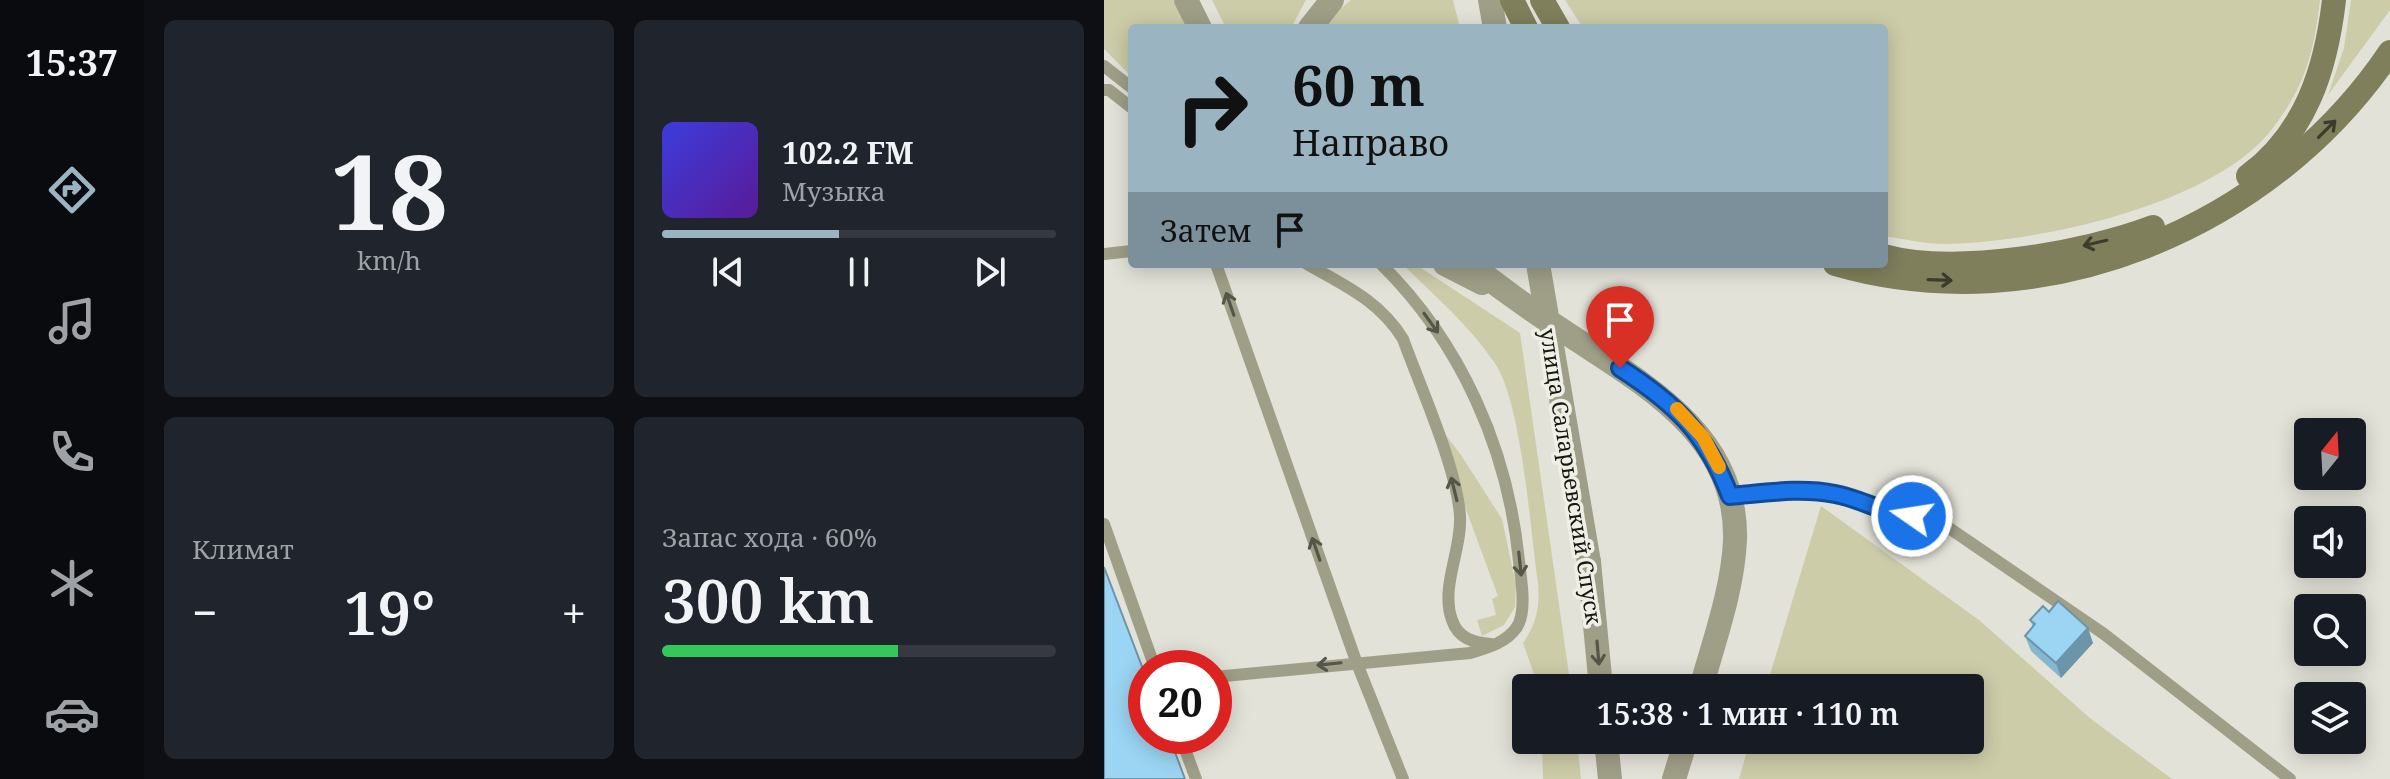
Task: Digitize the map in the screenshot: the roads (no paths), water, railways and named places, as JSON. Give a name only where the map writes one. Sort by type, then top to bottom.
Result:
[{"type":"main road","points":[[1512,0],[1524,24]]},
{"type":"main road","points":[[1542,0],[1556,24]]},
{"type":"main road","points":[[1888,256],[1966,262],[2042,256],[2131,235],[2217,199],[2284,145],[2291,134],[2309,103],[2325,54],[2334,0]]},
{"type":"main road","points":[[1857,268],[1911,278],[1994,280],[2082,266],[2155,244],[2232,206],[2286,166],[2341,115],[2390,52]]},
{"type":"street","points":[[1186,0],[1198,24]]},
{"type":"street","points":[[1313,24],[1332,0]]},
{"type":"street","points":[[1490,0],[1494,24]]},
{"type":"street","points":[[1453,268],[1515,300],[1647,385],[1678,410],[1703,437],[1730,496],[1735,542],[1705,674]]},
{"type":"street","points":[[1475,268],[1515,300]]},
{"type":"street","name":"улица Саларьевский Спуск","points":[[1539,268],[1589,562],[1600,674]]},
{"type":"street","points":[[1607,754],[1610,779]]},
{"type":"street","points":[[1674,779],[1682,754]]},
{"type":"lane","points":[[1104,66],[1128,85]]},
{"type":"lane","points":[[1107,90],[1128,105]]},
{"type":"lane","points":[[1104,254],[1128,251]]},
{"type":"lane","points":[[1217,268],[1356,661],[1403,779]]},
{"type":"lane","points":[[1314,268],[1369,300],[1392,320],[1403,339],[1453,483],[1460,517],[1448,600],[1451,618],[1459,634],[1477,643],[1498,645]]},
{"type":"lane","points":[[1232,675],[1356,661],[1470,653],[1498,645],[1518,626],[1522,590],[1511,503],[1487,424],[1457,360],[1424,314],[1384,268]]},
{"type":"lane","points":[[1730,496],[1802,490],[1835,494],[1892,514],[1933,517],[2104,634],[2290,779]]},
{"type":"lane","points":[[1104,524],[1149,650]]},
{"type":"lane","points":[[1187,754],[1196,779]]}]
